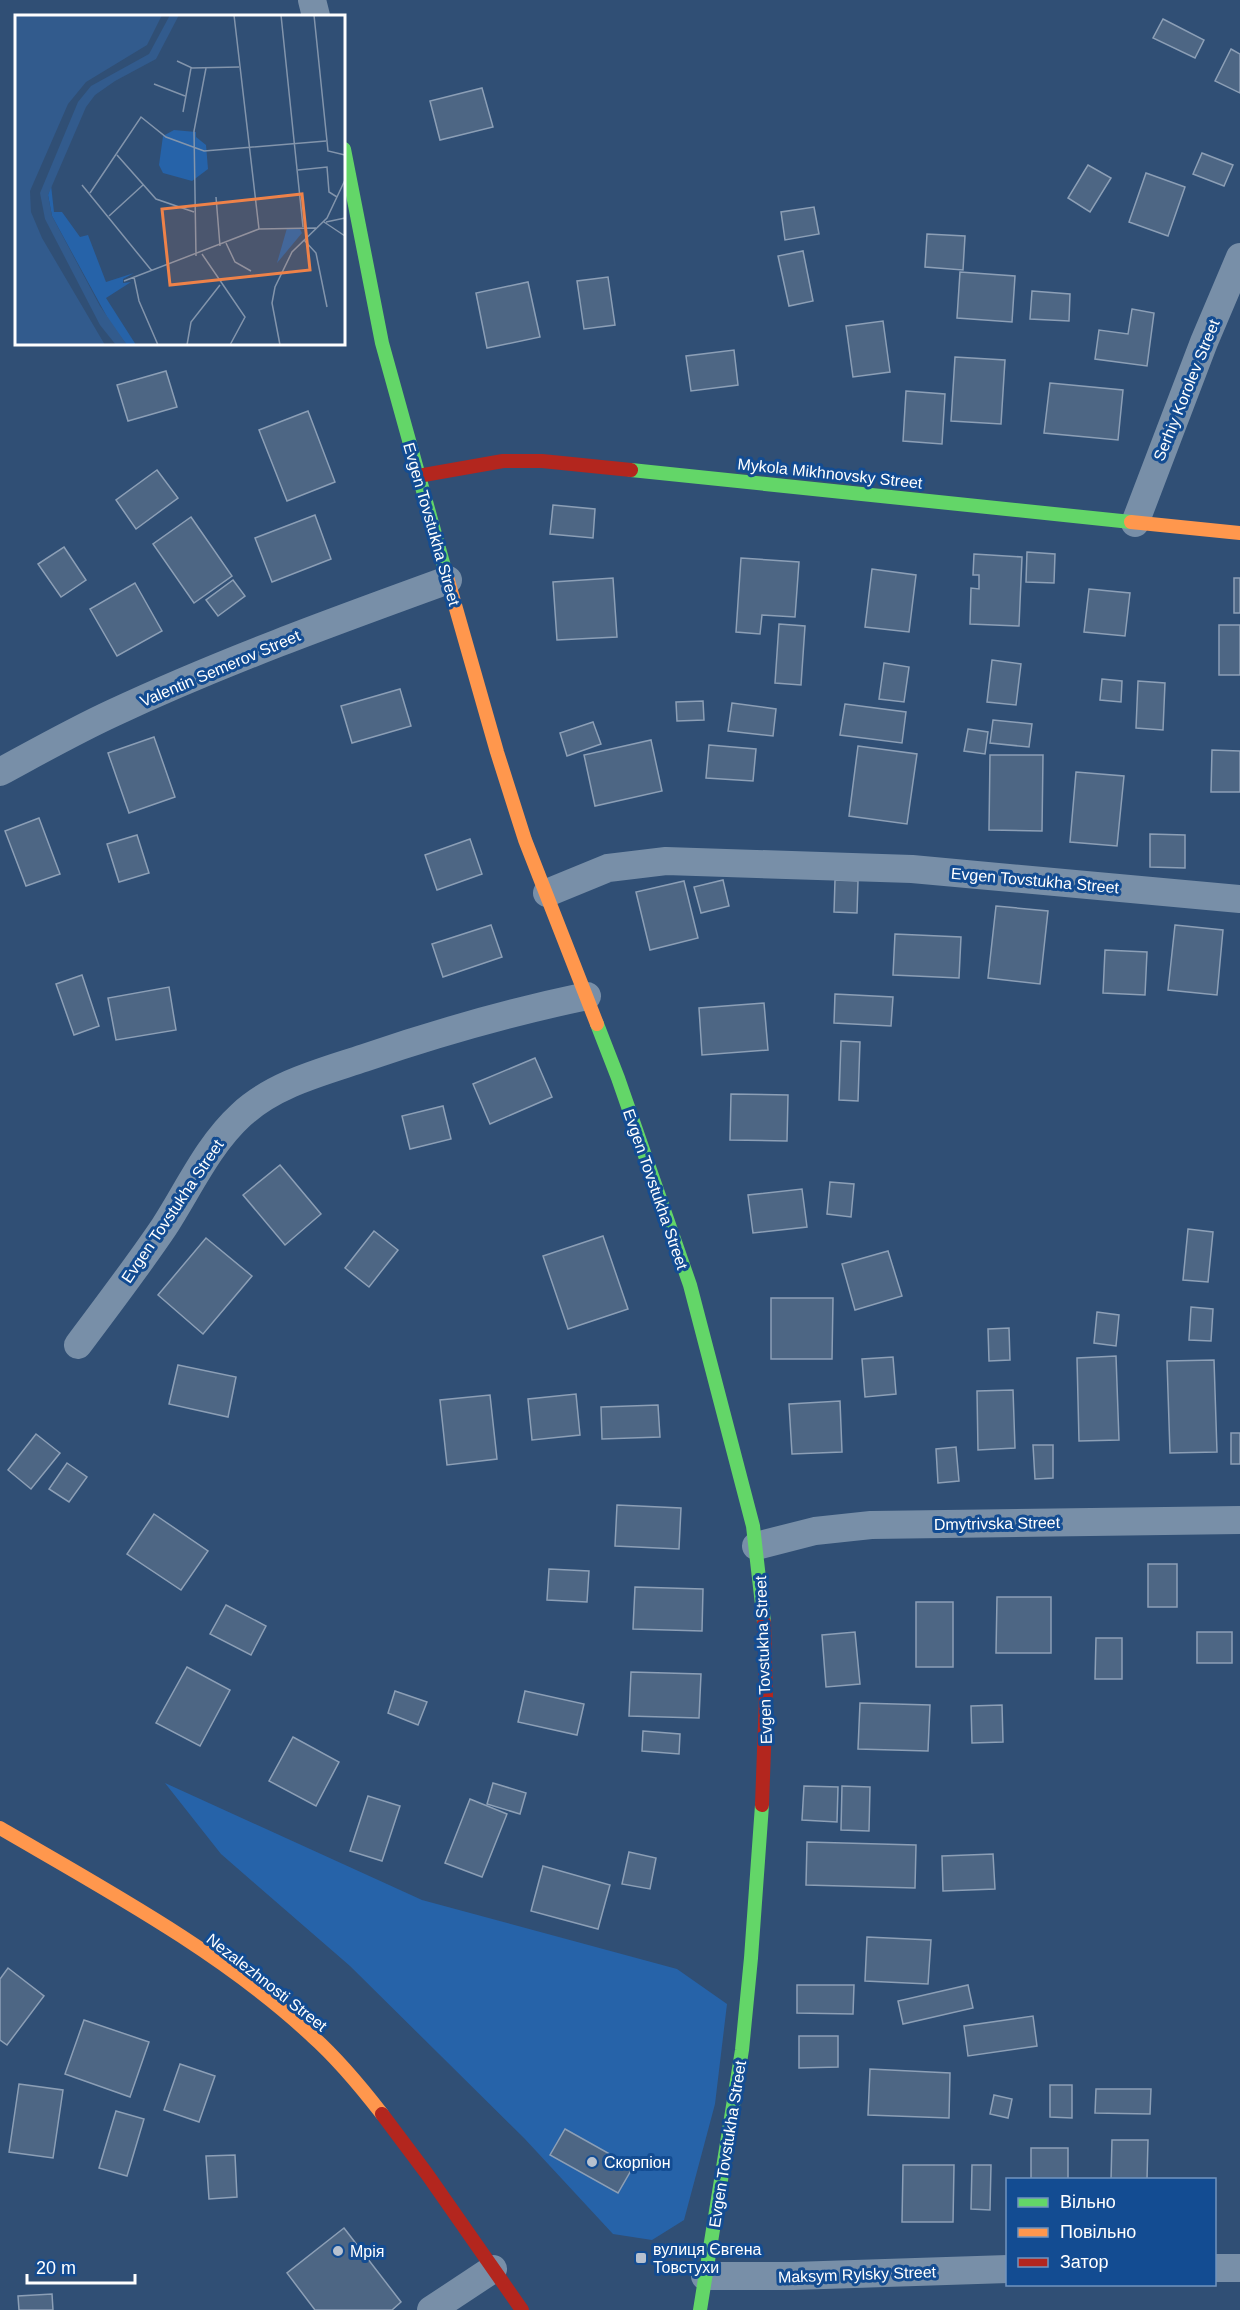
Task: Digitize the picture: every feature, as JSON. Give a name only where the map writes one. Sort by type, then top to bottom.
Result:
[{"type":"street","points":[[312,0],[316,15]]},
{"type":"street","name":"Evgen Tovstukha Street","points":[[345,154],[382,343],[506,779],[525,840],[618,1078],[690,1285],[753,1526],[764,1609],[767,1707],[763,1802],[749,1991],[742,2050],[700,2310]]},
{"type":"street","name":"Serhiy Korolev Street","points":[[1135,524],[1204,342],[1240,257]]},
{"type":"street","name":"Mykola Mikhnovsky Street","points":[[418,476],[503,460],[542,461],[854,492],[1135,524],[1240,533]]},
{"type":"street","name":"Valentin Semerov Street","points":[[0,772],[104,717],[196,677],[303,633],[448,580]]},
{"type":"street","name":"Evgen Tovstukha Street","points":[[547,892],[608,868],[666,861],[912,868],[1240,899]]},
{"type":"street","name":"Evgen Tovstukha Street","points":[[78,1345],[163,1227],[211,1150],[230,1126],[252,1106],[277,1091],[309,1077],[424,1038],[509,1013],[587,996]]},
{"type":"street","name":"Dmytrivska Street","points":[[756,1546],[815,1531],[872,1525],[1240,1520]]},
{"type":"street","name":"Nezalezhnosti Street","points":[[0,1828],[135,1907],[199,1949],[293,2019],[321,2044],[379,2109],[522,2310]]},
{"type":"street","points":[[1216,2268],[1240,2268]]},
{"type":"street","points":[[431,2310],[493,2269]]},
{"type":"street","name":"Maksym Rylsky Street","points":[[705,2276],[793,2276],[1006,2269]]},
{"type":"shaded area","points":[[165,1783],[422,1900],[677,1969],[727,2004],[715,2104],[684,2220],[652,2240],[613,2234],[524,2138],[350,1966],[221,1854]]},
{"type":"building","points":[[1163,19],[1204,40],[1195,58],[1153,38]]},
{"type":"building","points":[[1231,49],[1240,54],[1240,93],[1215,81]]},
{"type":"building","points":[[482,88],[493,127],[440,140],[430,101]]},
{"type":"building","points":[[1202,153],[1233,165],[1224,186],[1193,174]]},
{"type":"building","points":[[1088,165],[1111,178],[1090,212],[1068,198]]},
{"type":"building","points":[[1146,173],[1185,187],[1168,236],[1129,222]]},
{"type":"building","points":[[814,207],[819,234],[785,240],[781,212]]},
{"type":"building","points":[[927,234],[965,236],[963,270],[925,267]]},
{"type":"building","points":[[803,251],[813,301],[789,306],[778,256]]},
{"type":"building","points":[[960,272],[1015,276],[1012,322],[957,318]]},
{"type":"building","points":[[608,277],[615,325],[584,329],[577,281]]},
{"type":"building","points":[[528,282],[540,337],[487,348],[476,293]]},
{"type":"building","points":[[1032,291],[1070,294],[1069,321],[1030,319]]},
{"type":"building","points":[[1132,309],[1154,313],[1147,366],[1095,359],[1099,330],[1128,334]]},
{"type":"building","points":[[883,321],[890,372],[853,377],[846,326]]},
{"type":"building","points":[[734,350],[738,385],[691,391],[686,356]]},
{"type":"building","points":[[955,357],[1005,360],[1001,424],[951,421]]},
{"type":"building","points":[[166,371],[177,407],[128,421],[117,385]]},
{"type":"building","points":[[1050,383],[1123,390],[1118,440],[1044,433]]},
{"type":"building","points":[[906,391],[945,394],[942,444],[903,441]]},
{"type":"building","points":[[308,411],[335,482],[287,501],[259,430]]},
{"type":"building","points":[[157,470],[178,498],[136,529],[116,500]]},
{"type":"building","points":[[553,505],[595,509],[593,538],[550,534]]},
{"type":"building","points":[[315,515],[331,559],[272,582],[255,538]]},
{"type":"building","points":[[191,517],[232,576],[194,603],[153,544]]},
{"type":"building","points":[[64,547],[86,580],[61,597],[38,564]]},
{"type":"building","points":[[1027,552],[1055,554],[1054,583],[1026,582]]},
{"type":"building","points":[[974,554],[1022,557],[1019,626],[970,624],[971,588],[979,589],[979,575],[973,575]]},
{"type":"building","points":[[741,558],[799,562],[795,617],[762,615],[760,634],[736,632]]},
{"type":"building","points":[[872,569],[916,575],[909,632],[865,627]]},
{"type":"building","points":[[613,578],[617,637],[557,640],[553,582]]},
{"type":"building","points":[[1234,578],[1240,578],[1240,613],[1234,613]]},
{"type":"building","points":[[233,580],[245,596],[218,616],[206,600]]},
{"type":"building","points":[[135,583],[162,631],[117,656],[90,609]]},
{"type":"building","points":[[1089,589],[1130,593],[1125,636],[1084,632]]},
{"type":"building","points":[[779,624],[805,626],[801,685],[775,683]]},
{"type":"building","points":[[1219,625],[1240,625],[1240,675],[1219,675]]},
{"type":"building","points":[[992,660],[1021,664],[1016,705],[987,702]]},
{"type":"building","points":[[884,663],[909,667],[904,702],[879,699]]},
{"type":"building","points":[[1102,679],[1122,681],[1121,702],[1100,700]]},
{"type":"building","points":[[1138,681],[1165,683],[1163,730],[1136,728]]},
{"type":"building","points":[[400,689],[411,726],[352,743],[341,706]]},
{"type":"building","points":[[703,701],[704,720],[677,721],[676,702]]},
{"type":"building","points":[[732,703],[776,709],[773,736],[728,731]]},
{"type":"building","points":[[845,704],[906,712],[902,743],[840,735]]},
{"type":"building","points":[[993,720],[1032,724],[1029,747],[990,743]]},
{"type":"building","points":[[593,722],[601,744],[567,756],[560,733]]},
{"type":"building","points":[[968,729],[988,732],[985,754],[964,751]]},
{"type":"building","points":[[154,737],[175,797],[129,813],[108,753]]},
{"type":"building","points":[[651,740],[662,791],[595,806],[584,755]]},
{"type":"building","points":[[709,745],[756,749],[753,781],[706,778]]},
{"type":"building","points":[[858,746],[917,754],[907,824],[849,816]]},
{"type":"building","points":[[1212,750],[1240,751],[1240,792],[1211,792]]},
{"type":"building","points":[[990,755],[1043,755],[1042,831],[989,830]]},
{"type":"building","points":[[1076,772],[1124,776],[1117,846],[1070,842]]},
{"type":"building","points":[[39,818],[60,874],[26,886],[5,831]]},
{"type":"building","points":[[1150,834],[1185,835],[1185,868],[1150,867]]},
{"type":"building","points":[[137,835],[149,873],[119,882],[107,844]]},
{"type":"building","points":[[470,839],[482,874],[437,890],[425,855]]},
{"type":"building","points":[[723,880],[729,906],[701,913],[694,887]]},
{"type":"building","points":[[835,880],[858,881],[857,913],[834,912]]},
{"type":"building","points":[[684,881],[698,938],[650,950],[636,892]]},
{"type":"building","points":[[996,906],[1048,911],[1040,984],[988,978]]},
{"type":"building","points":[[491,925],[502,957],[443,977],[432,944]]},
{"type":"building","points":[[1175,925],[1223,930],[1217,995],[1168,990]]},
{"type":"building","points":[[895,934],[961,937],[959,978],[893,975]]},
{"type":"building","points":[[1105,950],[1147,952],[1145,995],[1103,993]]},
{"type":"building","points":[[82,975],[99,1026],[74,1035],[56,984]]},
{"type":"building","points":[[169,987],[176,1030],[116,1040],[108,998]]},
{"type":"building","points":[[835,994],[893,997],[891,1026],[834,1023]]},
{"type":"building","points":[[764,1003],[768,1050],[702,1055],[699,1008]]},
{"type":"building","points":[[841,1041],[860,1042],[858,1101],[839,1100]]},
{"type":"building","points":[[535,1058],[552,1097],[490,1124],[473,1084]]},
{"type":"building","points":[[731,1094],[788,1095],[787,1141],[730,1140]]},
{"type":"building","points":[[443,1106],[451,1139],[410,1149],[402,1116]]},
{"type":"building","points":[[280,1165],[321,1214],[285,1245],[243,1195]]},
{"type":"building","points":[[830,1182],[854,1184],[851,1217],[827,1214]]},
{"type":"building","points":[[802,1189],[807,1227],[753,1233],[748,1195]]},
{"type":"building","points":[[1188,1229],[1213,1232],[1208,1282],[1183,1280]]},
{"type":"building","points":[[374,1231],[398,1250],[369,1287],[345,1268]]},
{"type":"building","points":[[603,1236],[628,1309],[568,1329],[543,1256]]},
{"type":"building","points":[[206,1238],[252,1276],[203,1334],[158,1295]]},
{"type":"building","points":[[888,1251],[902,1296],[855,1310],[842,1264]]},
{"type":"building","points":[[771,1298],[833,1298],[832,1359],[771,1359]]},
{"type":"building","points":[[1191,1307],[1213,1309],[1211,1341],[1189,1340]]},
{"type":"building","points":[[1097,1312],[1119,1315],[1116,1346],[1094,1343]]},
{"type":"building","points":[[1009,1328],[1010,1360],[989,1361],[988,1329]]},
{"type":"building","points":[[1116,1356],[1119,1440],[1079,1441],[1077,1358]]},
{"type":"building","points":[[893,1357],[896,1394],[865,1397],[862,1359]]},
{"type":"building","points":[[1214,1360],[1217,1452],[1170,1453],[1167,1361]]},
{"type":"building","points":[[178,1365],[236,1377],[228,1417],[169,1404]]},
{"type":"building","points":[[1013,1390],[1015,1448],[978,1450],[977,1391]]},
{"type":"building","points":[[576,1394],[580,1435],[532,1440],[528,1399]]},
{"type":"building","points":[[490,1395],[497,1459],[447,1465],[440,1400]]},
{"type":"building","points":[[840,1401],[842,1452],[792,1454],[789,1404]]},
{"type":"building","points":[[658,1405],[660,1437],[602,1439],[601,1407]]},
{"type":"building","points":[[1231,1433],[1240,1433],[1240,1464],[1231,1464]]},
{"type":"building","points":[[36,1434],[60,1453],[31,1489],[8,1470]]},
{"type":"building","points":[[1033,1445],[1053,1445],[1053,1478],[1035,1479]]},
{"type":"building","points":[[956,1447],[959,1481],[938,1483],[936,1449]]},
{"type":"building","points":[[67,1463],[87,1477],[69,1502],[49,1489]]},
{"type":"building","points":[[617,1505],[681,1508],[679,1549],[615,1546]]},
{"type":"building","points":[[154,1514],[208,1551],[181,1590],[127,1554]]},
{"type":"building","points":[[1148,1564],[1177,1564],[1177,1607],[1148,1607]]},
{"type":"building","points":[[549,1569],[589,1571],[587,1602],[547,1600]]},
{"type":"building","points":[[635,1587],[703,1589],[702,1631],[633,1629]]},
{"type":"building","points":[[997,1597],[1051,1597],[1051,1653],[996,1653]]},
{"type":"building","points":[[916,1602],[953,1602],[953,1667],[916,1667]]},
{"type":"building","points":[[226,1605],[266,1626],[251,1655],[210,1634]]},
{"type":"building","points":[[855,1632],[860,1684],[826,1687],[822,1635]]},
{"type":"building","points":[[1197,1632],[1232,1632],[1232,1663],[1197,1663]]},
{"type":"building","points":[[1096,1638],[1122,1638],[1122,1679],[1095,1679]]},
{"type":"building","points":[[187,1667],[230,1690],[200,1746],[156,1723]]},
{"type":"building","points":[[631,1672],[701,1674],[699,1718],[629,1716]]},
{"type":"building","points":[[395,1691],[427,1702],[418,1725],[388,1713]]},
{"type":"building","points":[[525,1691],[584,1704],[577,1735],[518,1722]]},
{"type":"building","points":[[860,1703],[930,1705],[928,1751],[858,1749]]},
{"type":"building","points":[[1002,1705],[1003,1742],[972,1743],[971,1706]]},
{"type":"building","points":[[643,1731],[680,1734],[679,1754],[642,1751]]},
{"type":"building","points":[[293,1737],[339,1762],[316,1806],[269,1781]]},
{"type":"building","points":[[493,1783],[526,1793],[520,1814],[487,1804]]},
{"type":"building","points":[[804,1786],[838,1787],[837,1822],[802,1820]]},
{"type":"building","points":[[842,1786],[870,1787],[869,1831],[841,1830]]},
{"type":"building","points":[[368,1796],[400,1806],[382,1861],[350,1851]]},
{"type":"building","points":[[470,1799],[507,1814],[482,1877],[445,1863]]},
{"type":"building","points":[[807,1842],[916,1845],[915,1888],[806,1885]]},
{"type":"building","points":[[629,1852],[656,1858],[650,1889],[622,1884]]},
{"type":"building","points":[[993,1854],[995,1889],[943,1891],[942,1856]]},
{"type":"building","points":[[543,1866],[610,1885],[598,1929],[531,1911]]},
{"type":"building","points":[[867,1937],[931,1940],[928,1984],[865,1981]]},
{"type":"building","points":[[8,1968],[44,1996],[7,2045],[0,2040],[0,1979]]},
{"type":"building","points":[[797,1985],[854,1985],[853,2014],[797,2013]]},
{"type":"building","points":[[968,1985],[973,2008],[903,2024],[898,2001]]},
{"type":"building","points":[[1033,2016],[1037,2046],[968,2056],[964,2026]]},
{"type":"building","points":[[84,2020],[149,2042],[130,2097],[65,2074]]},
{"type":"building","points":[[799,2036],[838,2036],[838,2067],[799,2068]]},
{"type":"building","points":[[180,2064],[215,2076],[199,2122],[164,2110]]},
{"type":"building","points":[[870,2069],[950,2073],[949,2118],[868,2115]]},
{"type":"building","points":[[19,2084],[63,2090],[53,2158],[9,2152]]},
{"type":"building","points":[[1050,2085],[1072,2085],[1072,2118],[1050,2117]]},
{"type":"building","points":[[1096,2089],[1151,2089],[1150,2114],[1095,2113]]},
{"type":"building","points":[[994,2095],[1012,2099],[1008,2118],[990,2114]]},
{"type":"building","points":[[116,2111],[144,2119],[127,2176],[99,2168]]},
{"type":"building","points":[[565,2129],[633,2167],[618,2193],[550,2155]]},
{"type":"building","points":[[1112,2140],[1148,2140],[1147,2178],[1111,2178]]},
{"type":"building","points":[[1031,2148],[1068,2148],[1068,2178],[1031,2178]]},
{"type":"building","points":[[235,2155],[237,2197],[209,2199],[206,2156]]},
{"type":"building","points":[[903,2165],[954,2165],[953,2222],[902,2222]]},
{"type":"building","points":[[972,2165],[991,2165],[990,2210],[971,2209]]},
{"type":"building","name":"Мрія","points":[[344,2228],[401,2302],[392,2310],[315,2310],[287,2273]]},
{"type":"building","points":[[52,2294],[53,2310],[19,2310],[18,2296]]},
{"type":"traffic: fast","points":[[345,154],[382,343],[445,570]]},
{"type":"traffic: fast","points":[[631,470],[1131,522]]},
{"type":"traffic: fast","points":[[597,1024],[690,1285],[753,1526],[764,1622]]},
{"type":"traffic: fast","points":[[700,2310],[742,2050],[762,1805]]},
{"type":"traffic: slow","points":[[1131,522],[1240,533]]},
{"type":"traffic: slow","points":[[445,570],[497,752],[525,840],[597,1024]]},
{"type":"traffic: slow","points":[[0,1828],[162,1924],[241,1977],[322,2045],[382,2114]]},
{"type":"traffic: jam","points":[[418,476],[503,461],[542,461],[631,470]]},
{"type":"traffic: jam","points":[[762,1805],[766,1695],[764,1622]]},
{"type":"traffic: jam","points":[[382,2114],[522,2310]]},
{"type":"place","name":"Скорпіон","points":[[592,2162]]},
{"type":"place","name":"Мрія","points":[[338,2251]]},
{"type":"place","name":"вулиця Євгена Товстухи","points":[[641,2258]]}]
